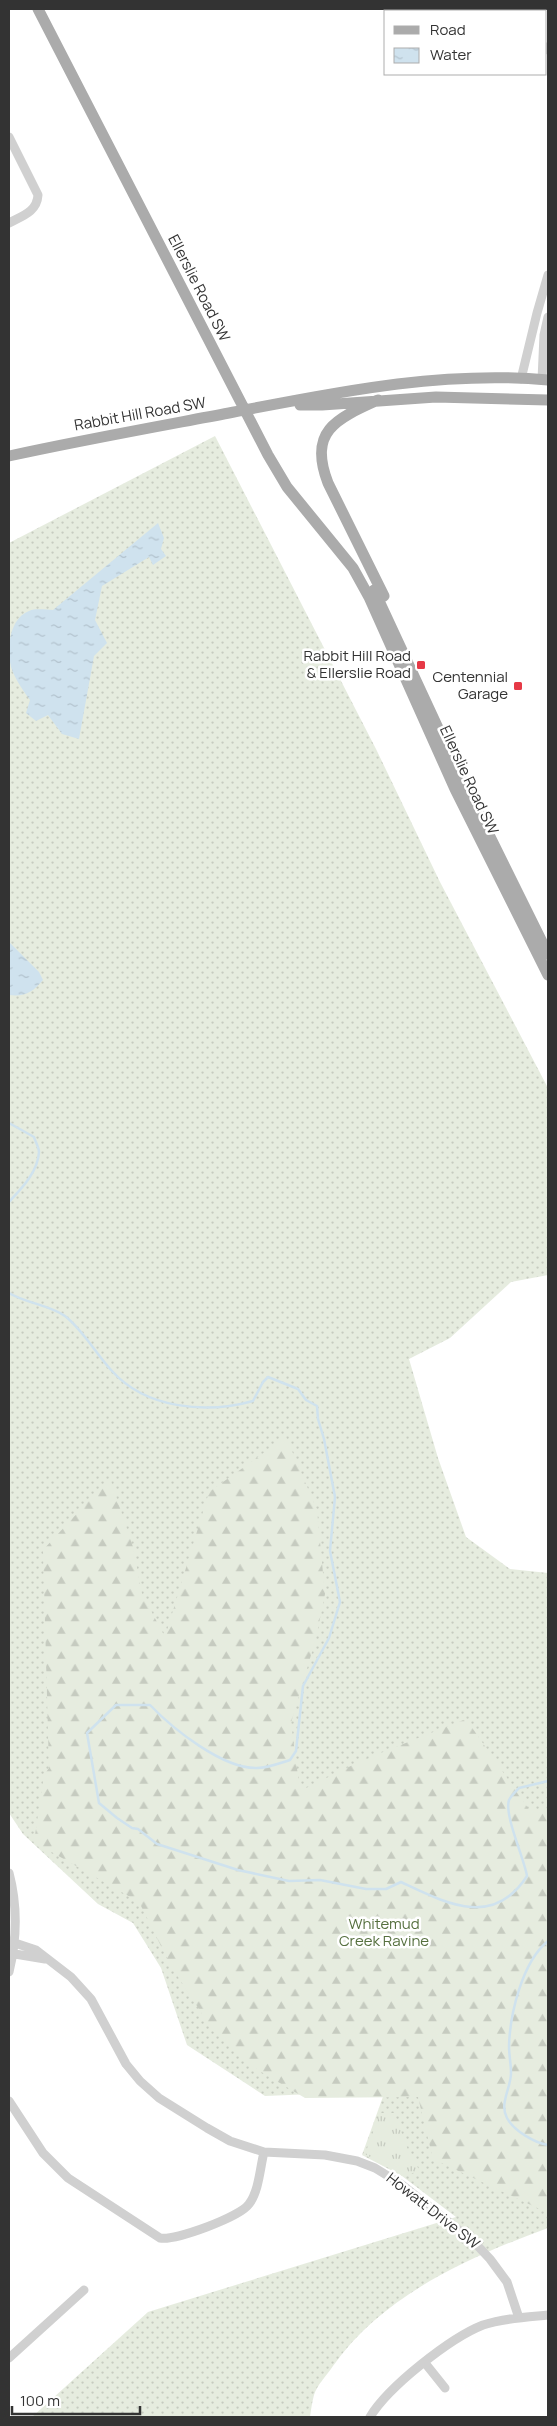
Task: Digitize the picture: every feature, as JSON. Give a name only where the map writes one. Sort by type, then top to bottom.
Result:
[{"type":"main road","name":"Ellerslie Road SW","points":[[38,9],[245,410],[287,487],[353,568],[369,597],[455,789],[548,975]]},
{"type":"main road","name":"Rabbit Hill Road SW","points":[[9,456],[100,436],[277,404],[454,378],[545,380]]},
{"type":"main road","points":[[543,400],[548,391]]},
{"type":"main road","name":"Rabbit Hill Road SW","points":[[277,404],[322,405],[444,397],[543,400]]},
{"type":"main road","points":[[378,400],[347,413],[334,423],[325,434],[322,442],[322,468],[394,615],[410,663]]},
{"type":"main road","name":"Ellerslie Road SW","points":[[353,568],[361,573],[374,590],[410,663],[464,784],[548,954]]},
{"type":"street","points":[[9,137],[35,187],[37,203],[27,213],[9,222]]},
{"type":"street","points":[[521,379],[536,313],[548,275]]},
{"type":"street","points":[[545,380],[542,350],[548,317]]},
{"type":"street","points":[[9,1873],[15,1903],[9,1972]]},
{"type":"street","name":"Howatt Drive SW","points":[[12,1942],[36,1950],[45,1959],[72,1977],[86,1992],[100,2014],[126,2064],[149,2090],[219,2135],[241,2146],[264,2152],[346,2158],[375,2168],[396,2180],[475,2243],[490,2258],[509,2288],[519,2318]]},
{"type":"street","name":"Howatt Drive SW","points":[[11,1953],[45,1959]]},
{"type":"street","points":[[9,2101],[43,2153],[68,2178],[160,2238],[173,2238],[236,2215],[245,2208],[254,2195],[264,2152]]},
{"type":"street","points":[[9,2358],[84,2290]]},
{"type":"street","points":[[370,2417],[386,2396],[451,2343],[473,2330],[496,2321],[548,2315]]},
{"type":"street","points":[[426,2363],[445,2388]]},
{"type":"green space","points":[[215,436],[376,749],[440,882],[548,1088],[548,1275],[511,1282],[450,1338],[409,1359],[438,1458],[466,1537],[510,1569],[548,1573],[548,2228],[518,2239],[458,2266],[402,2299],[353,2341],[333,2366],[315,2391],[310,2417],[32,2417],[148,2312],[456,2217],[402,2176],[362,2155],[385,2091],[265,2096],[187,2045],[161,1968],[133,1923],[98,1904],[23,1834],[9,1813],[9,543]]},
{"type":"green space","name":"Whitemud Creek Ravine","points":[[286,1437],[317,1510],[325,1594],[316,1638],[291,1723],[300,1791],[363,1760],[466,1719],[530,1811],[548,1811],[548,2213],[433,2159],[418,2097],[305,2098],[258,2070],[213,2031],[171,1966],[139,1902],[34,1842],[44,1775],[49,1768],[43,1550],[110,1478],[133,1547],[142,1594],[165,1637],[209,1492]]},
{"type":"green space","points":[[380,2113],[394,2113],[410,2155],[420,2171],[402,2176],[365,2154]]},
{"type":"water","points":[[158,523],[164,538],[161,549],[166,556],[153,565],[149,557],[102,586],[95,620],[107,643],[94,656],[79,739],[62,734],[48,715],[36,721],[26,713],[30,700],[15,677],[11,667],[9,647],[14,625],[23,614],[29,611],[38,609],[53,610]]},
{"type":"water","points":[[9,942],[39,972],[43,980],[32,991],[24,994],[9,995]]},
{"type":"waterway","points":[[9,1123],[34,1137],[39,1152],[36,1166],[32,1173],[24,1186],[9,1202]]},
{"type":"waterway","points":[[9,1293],[52,1309],[65,1316],[78,1328],[112,1371],[126,1384],[142,1394],[159,1401],[197,1407],[235,1405],[253,1401],[263,1382],[268,1377],[298,1389],[306,1400],[317,1406],[318,1419],[324,1439],[335,1497],[330,1551],[340,1602],[329,1638],[303,1686],[296,1751],[290,1760],[261,1768],[244,1767],[229,1762],[199,1746],[150,1705],[116,1705],[87,1733],[99,1803],[117,1818],[132,1828],[138,1829],[157,1844],[238,1870],[289,1881],[320,1880],[366,1889],[386,1889],[401,1882],[452,1903],[468,1907],[484,1907],[499,1902],[514,1892],[527,1876],[509,1816],[509,1800],[519,1788],[548,1781]]},
{"type":"waterway","points":[[548,1941],[539,1950],[524,1975],[515,2004],[509,2046],[511,2079],[504,2107],[510,2123],[520,2132],[531,2139],[548,2145]]},
{"type":"place","name":"Rabbit Hill Road & Ellerslie Road","points":[[421,665]]},
{"type":"place","name":"Centennial Garage","points":[[518,686]]}]
